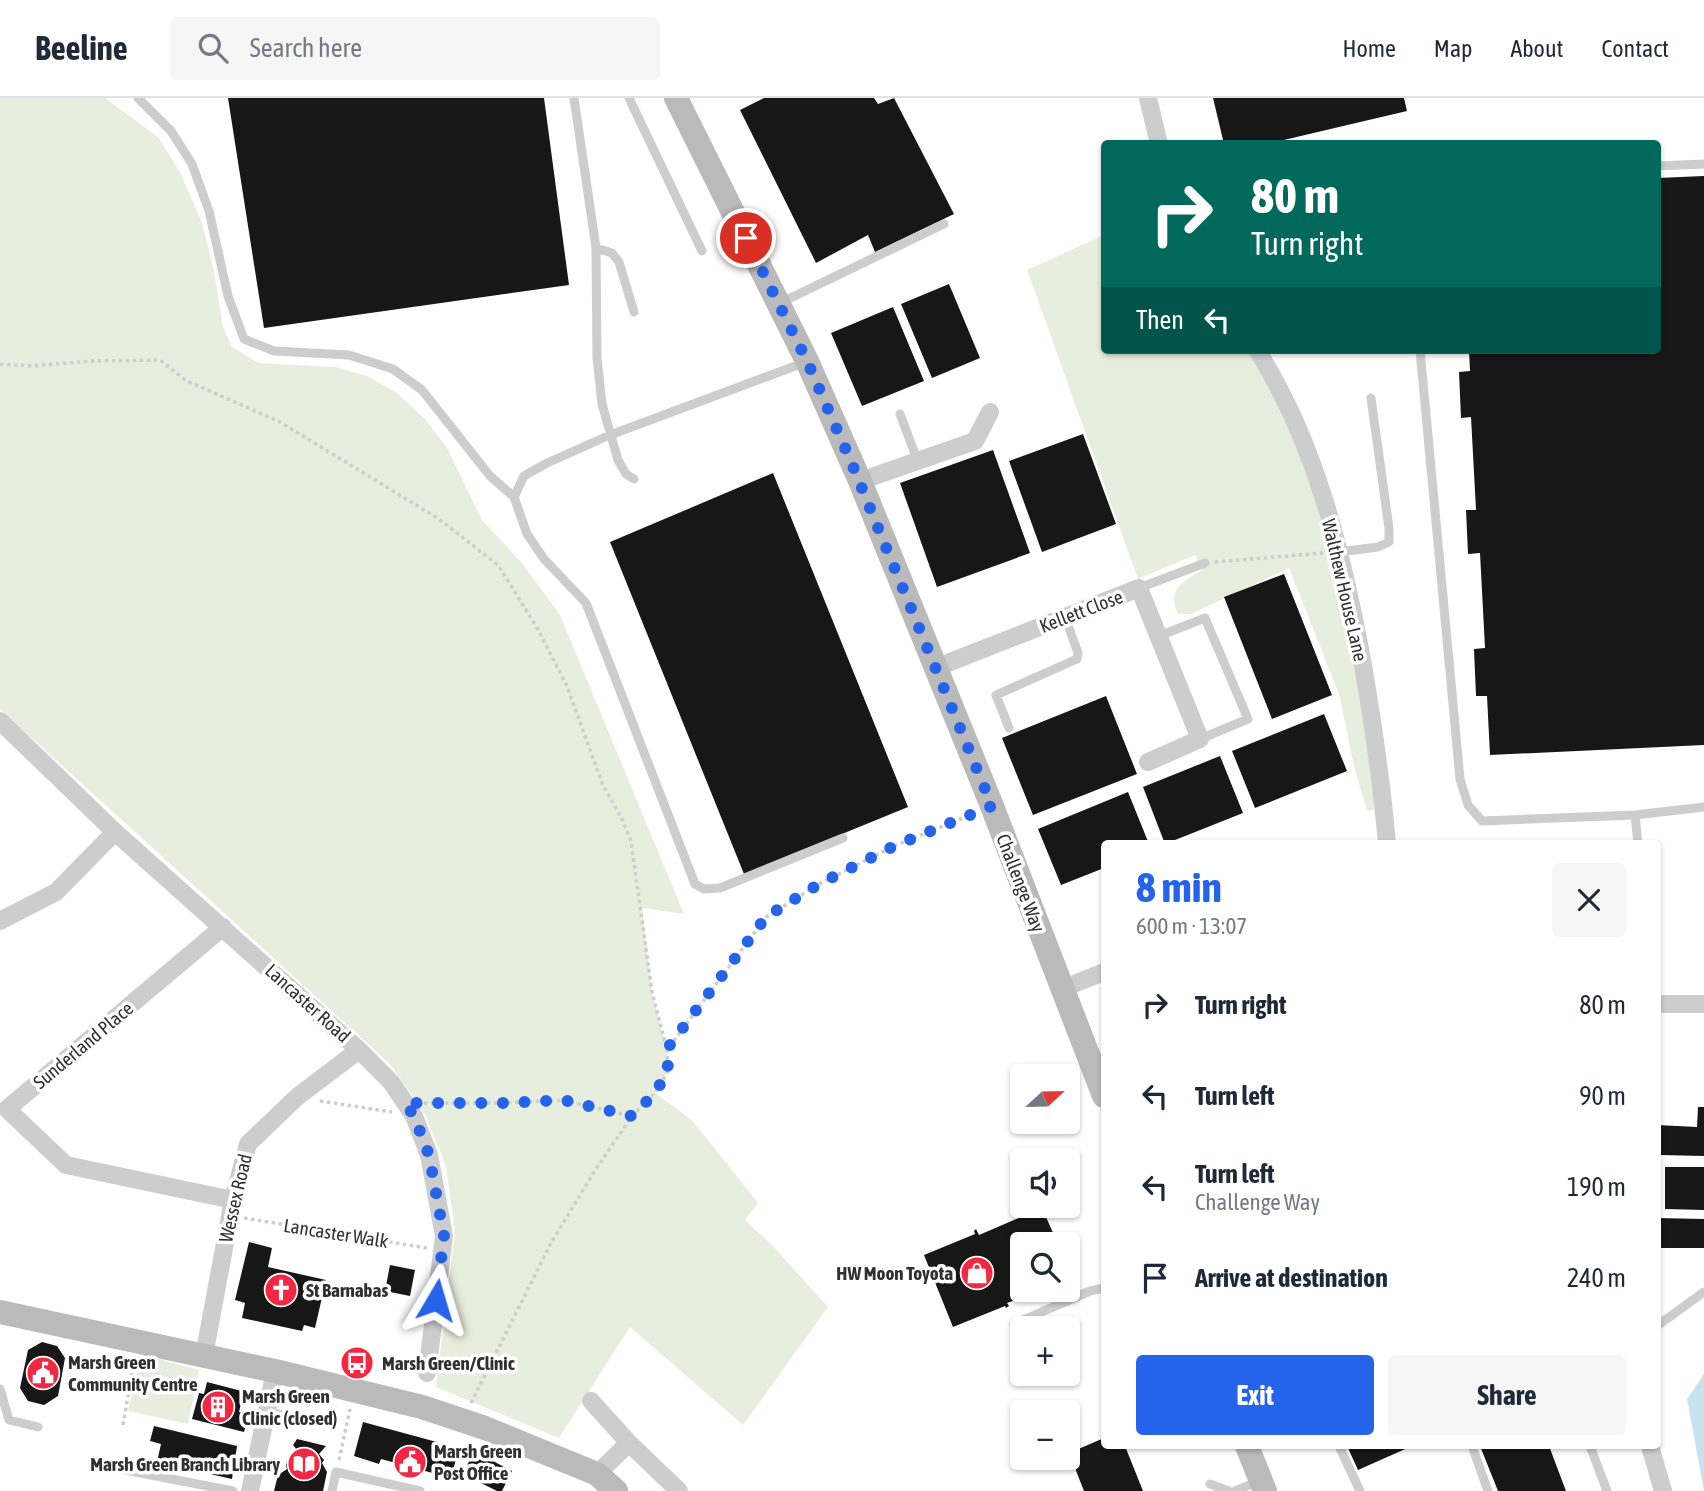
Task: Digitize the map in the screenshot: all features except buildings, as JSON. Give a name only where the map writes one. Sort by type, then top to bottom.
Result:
[{"type":"street","name":"Challenge Way","points":[[676,98],[807,361],[860,481],[992,806],[1101,1089]]},
{"type":"street","points":[[1148,98],[1158,140]]},
{"type":"street","name":"Walthew House Lane","points":[[1259,354],[1293,417],[1321,487],[1339,552],[1352,605],[1372,717],[1387,840]]},
{"type":"street","points":[[860,481],[975,441],[990,412]]},
{"type":"street","name":"Kellett Close","points":[[935,668],[1139,588],[1200,739]]},
{"type":"street","name":"Lancaster Road","points":[[0,721],[115,832],[359,1050],[391,1082],[410,1109],[429,1155],[444,1236],[427,1373]]},
{"type":"street","points":[[1148,762],[1200,739]]},
{"type":"street","points":[[0,921],[56,892],[115,832]]},
{"type":"street","name":"Sunderland Place","points":[[223,927],[7,1109],[66,1165],[232,1208]]},
{"type":"street","points":[[1061,989],[1101,973]]},
{"type":"street","points":[[1661,1004],[1704,1004]]},
{"type":"street","name":"Wessex Road","points":[[204,1356],[232,1208],[248,1144],[297,1097],[359,1050]]},
{"type":"street","points":[[0,1312],[275,1371],[422,1407],[462,1420],[597,1474],[616,1491]]},
{"type":"street","points":[[250,1491],[275,1371]]},
{"type":"street","points":[[591,1401],[629,1443],[680,1491]]},
{"type":"street","points":[[597,1474],[629,1443]]},
{"type":"street","points":[[1248,1449],[1264,1488]]},
{"type":"street","points":[[1651,1449],[1663,1491]]},
{"type":"lane","points":[[138,98],[171,131],[192,164],[209,211],[229,296],[244,339],[274,351],[349,355],[393,369],[422,390],[490,476],[514,498],[527,534],[544,559],[586,603],[695,884],[704,889],[720,888],[843,838]]},
{"type":"lane","points":[[573,98],[596,248],[597,358],[602,404],[618,460],[626,474],[634,479]]},
{"type":"lane","points":[[629,98],[702,251]]},
{"type":"lane","points":[[1661,166],[1704,164]]},
{"type":"lane","points":[[778,304],[944,224]]},
{"type":"lane","points":[[596,248],[612,253],[619,262],[634,312]]},
{"type":"lane","points":[[1420,354],[1460,779],[1468,805],[1482,821],[1635,815],[1704,807]]},
{"type":"lane","points":[[514,498],[524,476],[547,463],[610,435],[807,361]]},
{"type":"lane","points":[[1339,552],[1378,547],[1389,542],[1371,398]]},
{"type":"lane","points":[[900,414],[918,461]]},
{"type":"lane","points":[[1139,588],[1205,563]]},
{"type":"lane","points":[[1009,728],[996,695],[1077,659],[1078,653],[1065,617]]},
{"type":"lane","points":[[1159,636],[1205,618],[1248,719],[1200,739]]},
{"type":"lane","points":[[1635,815],[1638,840]]},
{"type":"lane","points":[[1032,1316],[1101,1289]]},
{"type":"lane","points":[[1661,1323],[1704,1292]]},
{"type":"lane","points":[[0,1389],[9,1420],[38,1427]]},
{"type":"lane","points":[[267,1412],[292,1417]]},
{"type":"lane","points":[[1340,1449],[1360,1491]]},
{"type":"lane","points":[[1473,1449],[1488,1491]]},
{"type":"lane","points":[[1591,1449],[1607,1491]]},
{"type":"lane","points":[[120,1469],[233,1491]]},
{"type":"lane","points":[[332,1491],[336,1472],[420,1491]]},
{"type":"lane","points":[[1210,1484],[1229,1491]]},
{"type":"lane","points":[[1235,1491],[1264,1488]]},
{"type":"path","points":[[0,364],[30,366],[160,360],[187,381],[280,422],[439,519],[498,565],[536,626],[567,686],[602,783],[631,841],[652,992],[667,1049],[668,1071],[655,1093],[632,1116],[551,1243],[462,1420]]},
{"type":"path","points":[[1205,563],[1339,552]]},
{"type":"path","points":[[667,1049],[766,917],[819,884],[894,846],[992,806]]},
{"type":"path","points":[[297,1097],[410,1109],[563,1100],[632,1116]]},
{"type":"path","name":"Lancaster Walk","points":[[232,1208],[442,1251]]},
{"type":"path","points":[[123,1425],[135,1356],[163,1381]]},
{"type":"path","points":[[336,1472],[354,1390]]},
{"type":"green space","points":[[0,98],[105,98],[158,137],[181,174],[202,223],[214,271],[223,327],[232,347],[259,363],[335,367],[367,376],[397,393],[425,419],[447,448],[482,520],[522,563],[560,615],[684,914],[642,908],[652,992],[667,1050],[668,1071],[655,1093],[692,1120],[758,1203],[745,1220],[773,1246],[828,1307],[743,1425],[630,1327],[559,1438],[436,1387],[455,1231],[446,1166],[425,1114],[390,1064],[0,709]]},
{"type":"green space","points":[[1101,236],[1101,354],[1249,354],[1267,383],[1298,448],[1324,519],[1360,681],[1376,809],[1367,811],[1354,766],[1339,694],[1289,568],[1191,614],[1178,614],[1174,598],[1184,582],[1203,570],[1195,555],[1138,579],[1027,270]]},
{"type":"green space","points":[[141,1354],[199,1370],[188,1424],[128,1411]]},
{"type":"water","points":[[1704,1374],[1704,1491],[1687,1399]]},
{"type":"place","name":"HW Moon Toyota","points":[[977,1273]]},
{"type":"place","name":"St Barnabas","points":[[281,1290]]},
{"type":"place","name":"Marsh Green/Clinic","points":[[357,1363]]},
{"type":"place","name":"Marsh Green Community Centre","points":[[43,1373]]},
{"type":"place","name":"Marsh Green Clinic (closed)","points":[[218,1407]]},
{"type":"place","name":"Marsh Green Post Office","points":[[410,1462]]},
{"type":"place","name":"Marsh Green Branch Library","points":[[304,1464]]},
{"type":"route","points":[[436,1300],[444,1236],[429,1155],[414,1116],[405,1103],[563,1100],[632,1116],[655,1093],[668,1071],[667,1049],[766,917],[819,884],[894,846],[992,806],[849,457],[807,361],[746,238]]}]
